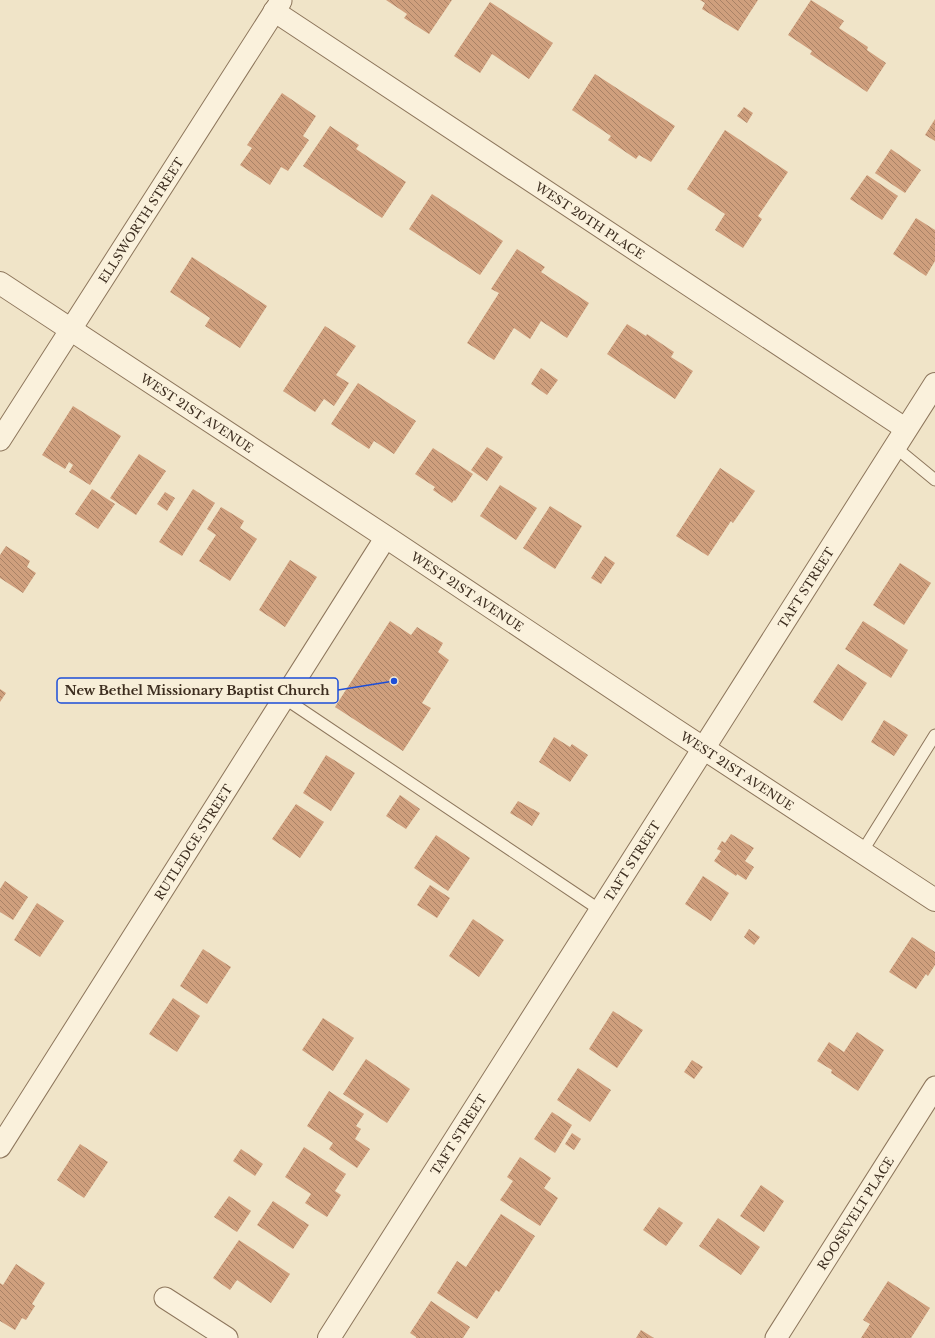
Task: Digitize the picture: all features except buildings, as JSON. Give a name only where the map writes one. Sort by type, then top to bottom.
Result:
[{"type":"street","name":"ELLSWORTH STREET","points":[[0,440],[278,6]]},
{"type":"street","name":"WEST 20TH PLACE","points":[[278,6],[906,429]]},
{"type":"street","name":"WEST 21ST AVENUE","points":[[0,283],[935,900]]},
{"type":"street","name":"TAFT STREET","points":[[329,1338],[935,384]]},
{"type":"street","name":"RUTLEDGE STREET","points":[[0,1147],[386,537]]},
{"type":"street","name":"ROOSEVELT PLACE","points":[[776,1338],[935,1087]]},
{"type":"street","points":[[165,1298],[227,1338]]},
{"type":"lane","points":[[895,447],[935,480]]},
{"type":"lane","points":[[284,698],[600,910]]},
{"type":"lane","points":[[862,852],[935,735]]},
{"type":"place","name":"New Bethel Missionary Baptist Church","points":[[394,681]]}]
